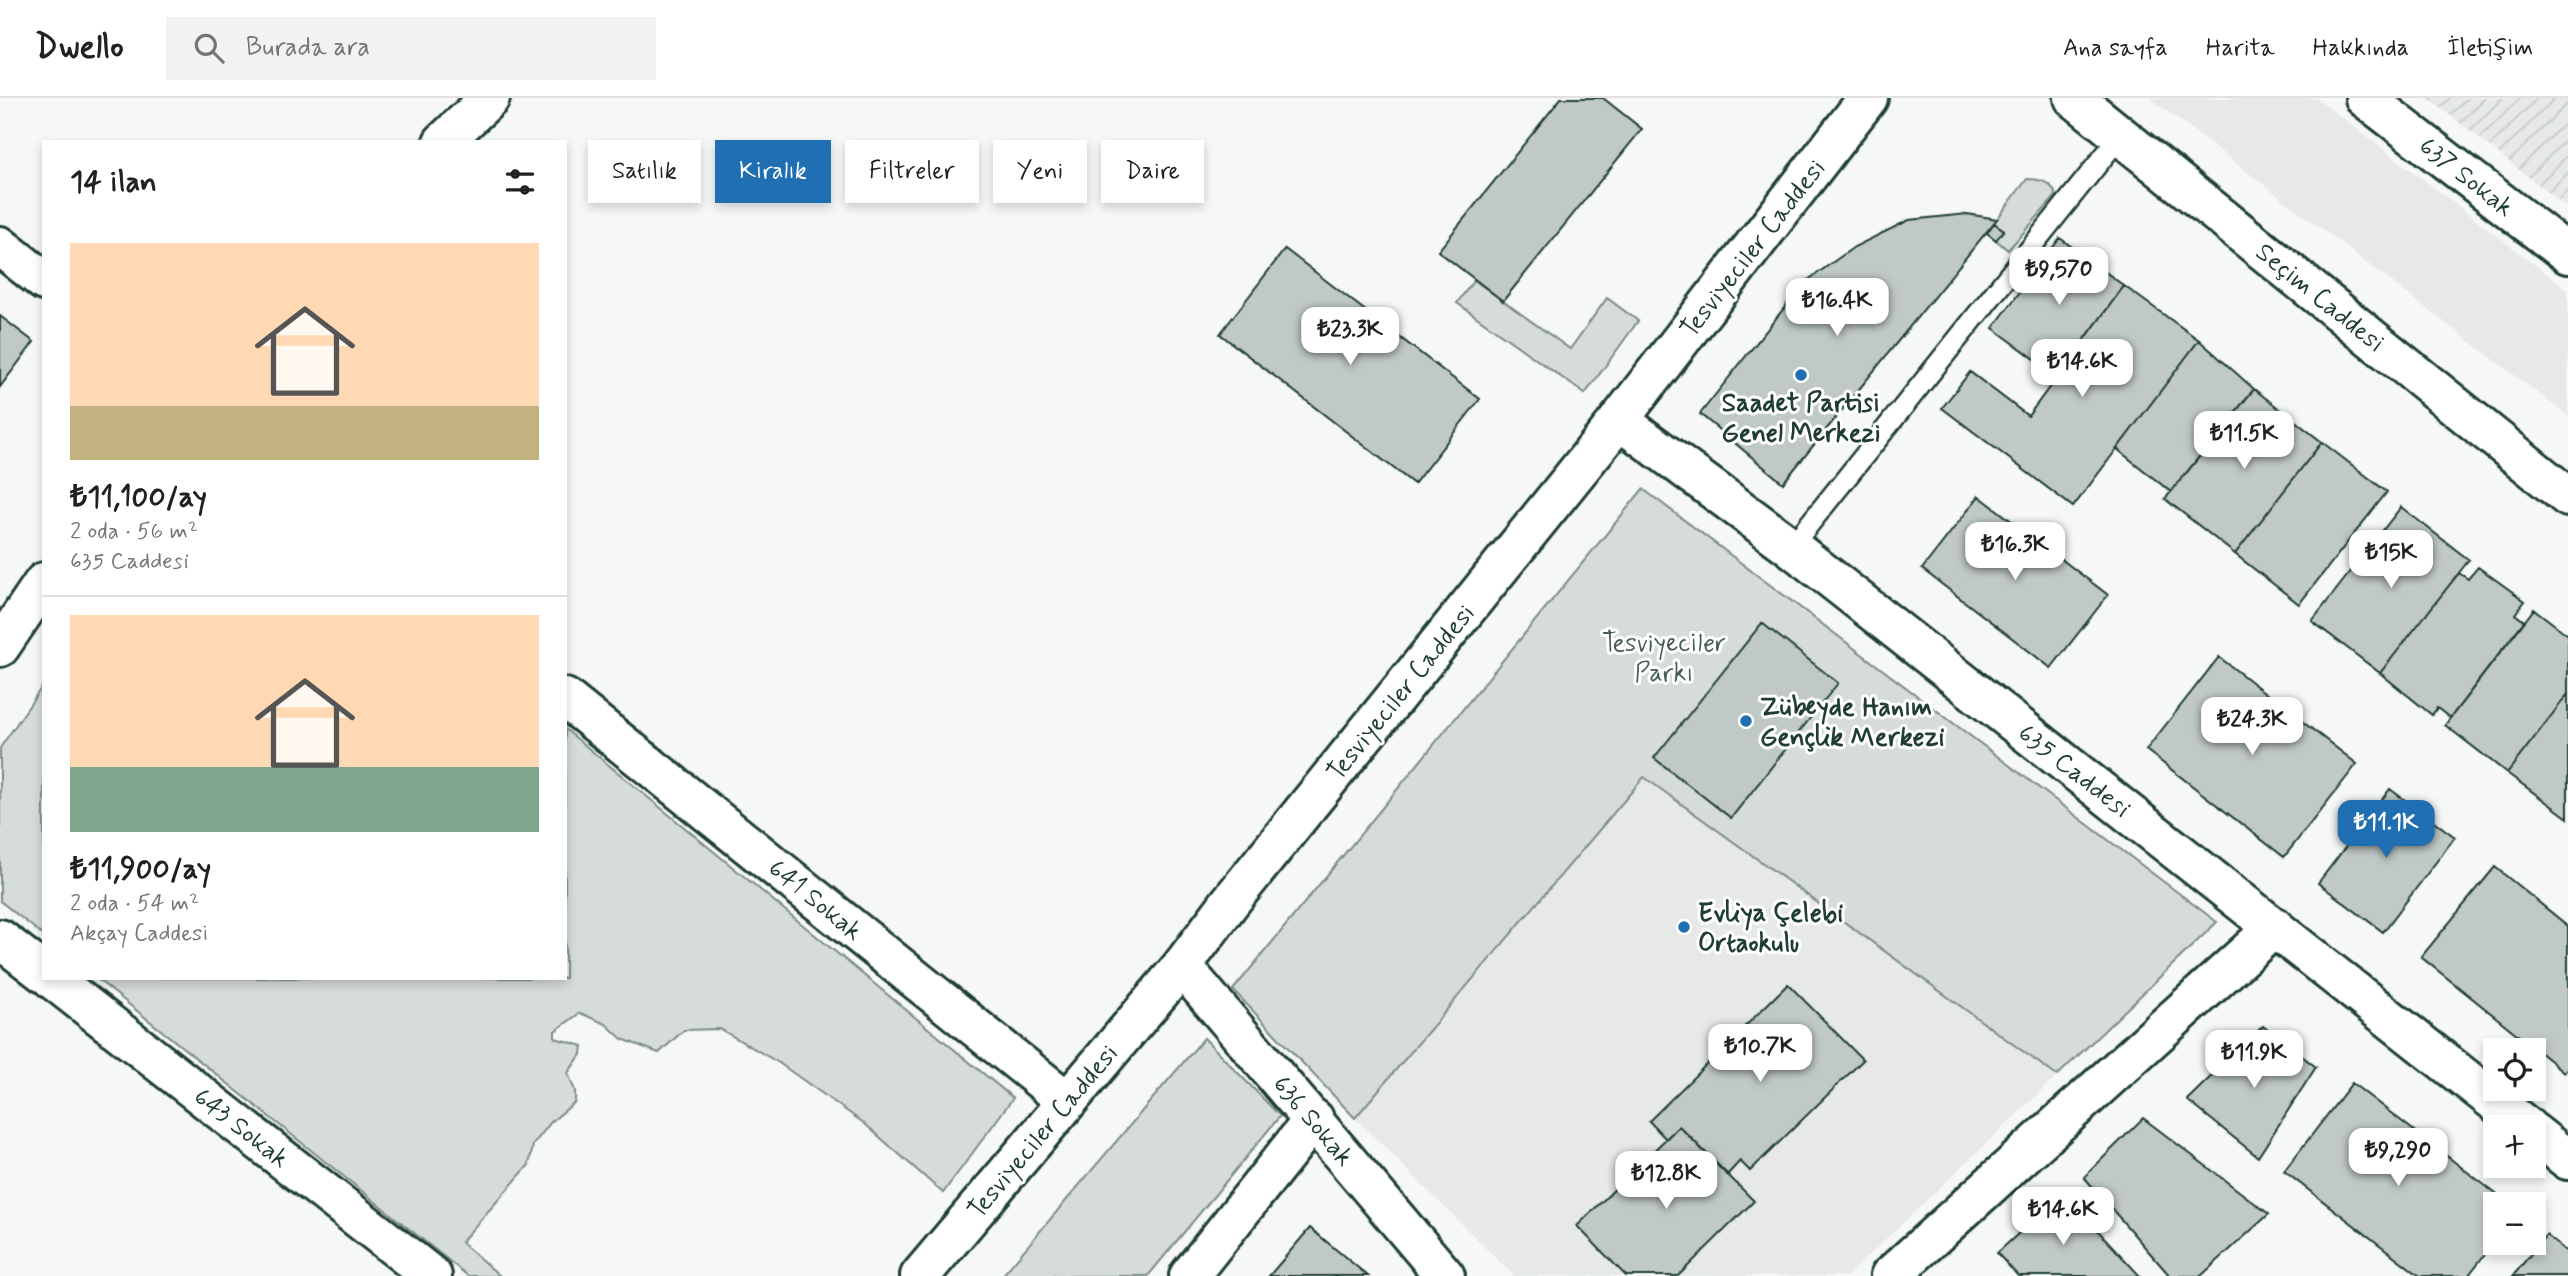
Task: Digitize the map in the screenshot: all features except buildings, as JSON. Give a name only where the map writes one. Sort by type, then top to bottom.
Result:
[{"type":"street","points":[[445,140],[490,98]]},
{"type":"street","name":"Tesviyeciler Caddesi","points":[[919,1276],[1182,966],[1619,419],[1868,98]]},
{"type":"street","name":"Seçim Caddesi","points":[[2074,98],[2568,497]]},
{"type":"street","name":"637 Sokak","points":[[2365,98],[2568,254]]},
{"type":"street","points":[[0,247],[42,279]]},
{"type":"street","name":"635 Caddesi","points":[[1619,419],[1791,547],[2512,1115]]},
{"type":"street","points":[[0,647],[42,585]]},
{"type":"street","name":"641 Sokak","points":[[567,700],[1068,1101]]},
{"type":"street","points":[[1890,1276],[2275,927]]},
{"type":"street","points":[[0,939],[42,971]]},
{"type":"street","name":"636 Sokak","points":[[1182,966],[1446,1276]]},
{"type":"street","name":"643 Sokak","points":[[54,980],[432,1276]]},
{"type":"street","points":[[1189,1276],[1314,1119]]},
{"type":"street","points":[[2546,1143],[2568,1160]]},
{"type":"lane","points":[[1791,547],[2121,135]]},
{"type":"shaded area","points":[[2150,98],[2316,98],[2568,290],[2568,416]]},
{"type":"shaded area","points":[[2428,98],[2568,98],[2568,208]]},
{"type":"shaded area","name":"Evliya Çelebi Ortaokulu","points":[[1644,777],[2057,1076],[1847,1276],[1514,1276],[1355,1118]]},
{"type":"green space","points":[[2027,179],[2045,182],[2052,187],[2056,196],[2008,250],[1996,240],[2004,230],[1994,223]]},
{"type":"green space","points":[[1474,280],[1570,349],[1607,298],[1638,321],[1585,394],[1457,303]]},
{"type":"green space","name":"Tesviyeciler Parkı","points":[[1643,489],[2217,922],[2057,1076],[1644,777],[1355,1118],[1233,990]]},
{"type":"green space","points":[[42,687],[42,934],[0,901],[0,748]]},
{"type":"green space","points":[[567,731],[1013,1098],[943,1193],[865,1124],[779,1063],[720,1029],[684,1030],[659,1053],[622,1039],[606,1024],[580,1013],[555,1031],[555,1038],[583,1046],[582,1053],[568,1073],[575,1091],[575,1102],[551,1122],[533,1145],[529,1165],[461,1242],[500,1276],[468,1276],[98,980],[567,980]]},
{"type":"green space","points":[[1204,1038],[1280,1116],[1148,1276],[1002,1276]]},
{"type":"place","name":"Saadet Partisi Genel Merkezi","points":[[1801,375]]},
{"type":"place","name":"Zübeyde Hanım Gençlik Merkezi","points":[[1746,721]]},
{"type":"place","name":"Evliya Çelebi Ortaokulu","points":[[1684,927]]}]
